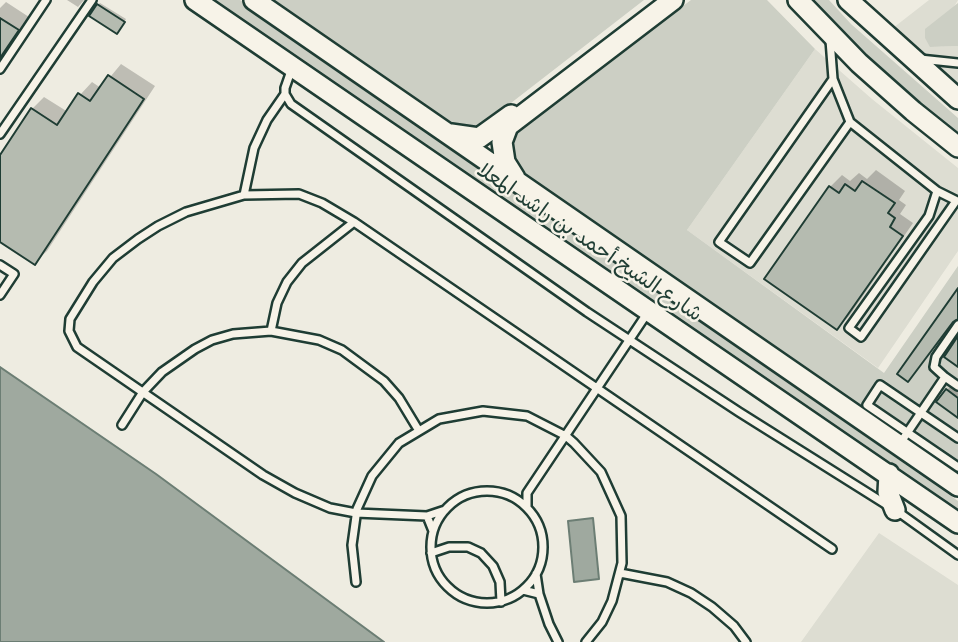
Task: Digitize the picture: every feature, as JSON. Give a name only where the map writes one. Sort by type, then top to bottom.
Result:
[{"type":"main road","name":"شارع الشيخ أحمد بن راشد المعلا","points":[[195,0],[958,523]]},
{"type":"main road","name":"شارع الشيخ أحمد بن راشد المعلا","points":[[254,0],[520,185],[903,438],[958,485]]},
{"type":"main road","points":[[444,132],[479,138],[658,0]]},
{"type":"main road","points":[[520,185],[505,162],[502,142],[508,126],[673,0]]},
{"type":"main road","points":[[798,0],[895,95],[958,147]]},
{"type":"main road","points":[[848,0],[958,99]]},
{"type":"main road","points":[[888,474],[888,492],[895,510]]},
{"type":"lane","points":[[0,69],[46,0]]},
{"type":"lane","points":[[0,134],[92,0]]},
{"type":"lane","points":[[829,33],[833,79],[850,122],[936,191],[957,201],[861,337],[849,328],[929,216],[936,191]]},
{"type":"lane","points":[[912,58],[958,63]]},
{"type":"lane","points":[[244,195],[254,148],[267,120],[285,94],[286,81],[293,67]]},
{"type":"lane","points":[[833,79],[719,242],[750,263],[850,122]]},
{"type":"lane","points":[[285,94],[291,104],[630,340],[895,510],[958,555]]},
{"type":"lane","points":[[446,510],[433,531],[431,553],[440,578],[454,593],[468,601],[488,604],[507,600],[523,590],[536,574],[544,555],[542,534],[535,516],[514,498],[503,492],[485,490],[468,494],[446,510],[426,516],[356,513],[330,508],[263,475],[77,347],[69,331],[70,319],[93,282],[113,258],[158,226],[186,212],[244,195],[299,194],[322,203],[354,222],[832,548]]},
{"type":"lane","points":[[271,331],[277,303],[295,273],[321,247],[354,222]]},
{"type":"lane","points":[[0,265],[14,275],[0,295]]},
{"type":"lane","points":[[527,507],[527,493],[649,311]]},
{"type":"lane","points":[[958,325],[936,357],[934,367],[958,386]]},
{"type":"lane","points":[[122,425],[143,392],[162,372],[212,340],[233,334],[271,331],[319,340],[342,350],[384,382],[399,398],[419,431]]},
{"type":"lane","points":[[903,438],[945,377]]},
{"type":"lane","points":[[958,438],[880,385],[867,405],[903,438],[958,467]]},
{"type":"lane","points":[[356,582],[352,545],[356,513],[372,476],[399,443],[439,419],[483,411],[527,416],[566,436],[601,471],[621,516],[620,573],[612,601],[602,622],[586,642]]},
{"type":"lane","points":[[514,498],[527,493]]},
{"type":"lane","points":[[426,516],[433,531]]},
{"type":"lane","points":[[431,553],[449,547],[468,547],[481,553],[493,566],[500,582],[500,602]]},
{"type":"lane","points":[[620,573],[667,582],[691,593],[727,620],[746,642]]},
{"type":"lane","points":[[536,574],[539,594],[558,642]]},
{"type":"lane","points":[[523,590],[539,594]]},
{"type":"shaded area","points":[[210,0],[240,0],[958,501],[958,517]]},
{"type":"shaded area","points":[[263,0],[644,0],[480,127],[464,129],[446,127]]},
{"type":"shaded area","points":[[691,0],[767,0],[815,49],[687,230],[884,373],[958,266],[958,480],[521,180],[505,154],[514,134]]},
{"type":"shaded area","points":[[810,0],[829,0],[851,24],[958,118],[958,138],[842,37]]},
{"type":"shaded area","points":[[929,0],[958,0],[930,47],[958,46],[958,87],[893,28]]},
{"type":"shaded area","points":[[958,3],[958,46],[930,47],[925,38],[925,29]]},
{"type":"shaded area","points":[[815,49],[958,168],[958,251],[878,368],[687,230]]},
{"type":"shaded area","points":[[0,367],[156,474],[384,642],[0,642]]},
{"type":"shaded area","points":[[593,518],[599,579],[574,582],[568,521]]},
{"type":"shaded area","points":[[879,533],[958,585],[958,642],[801,642]]},
{"type":"building","points":[[97,4],[125,22],[117,34],[89,16]]},
{"type":"building","points":[[0,18],[19,30],[0,58]]},
{"type":"building","points":[[108,75],[144,99],[35,265],[0,242],[0,155],[31,108],[57,125],[78,93],[90,101]]},
{"type":"building","points":[[862,181],[895,203],[888,213],[895,218],[890,227],[903,236],[837,330],[764,279],[829,186],[839,193],[845,184],[855,191]]},
{"type":"building","points":[[958,288],[958,319],[908,382],[897,374]]},
{"type":"building","points":[[958,336],[958,367],[944,357]]},
{"type":"building","points":[[946,389],[958,398],[958,418],[936,402]]}]
